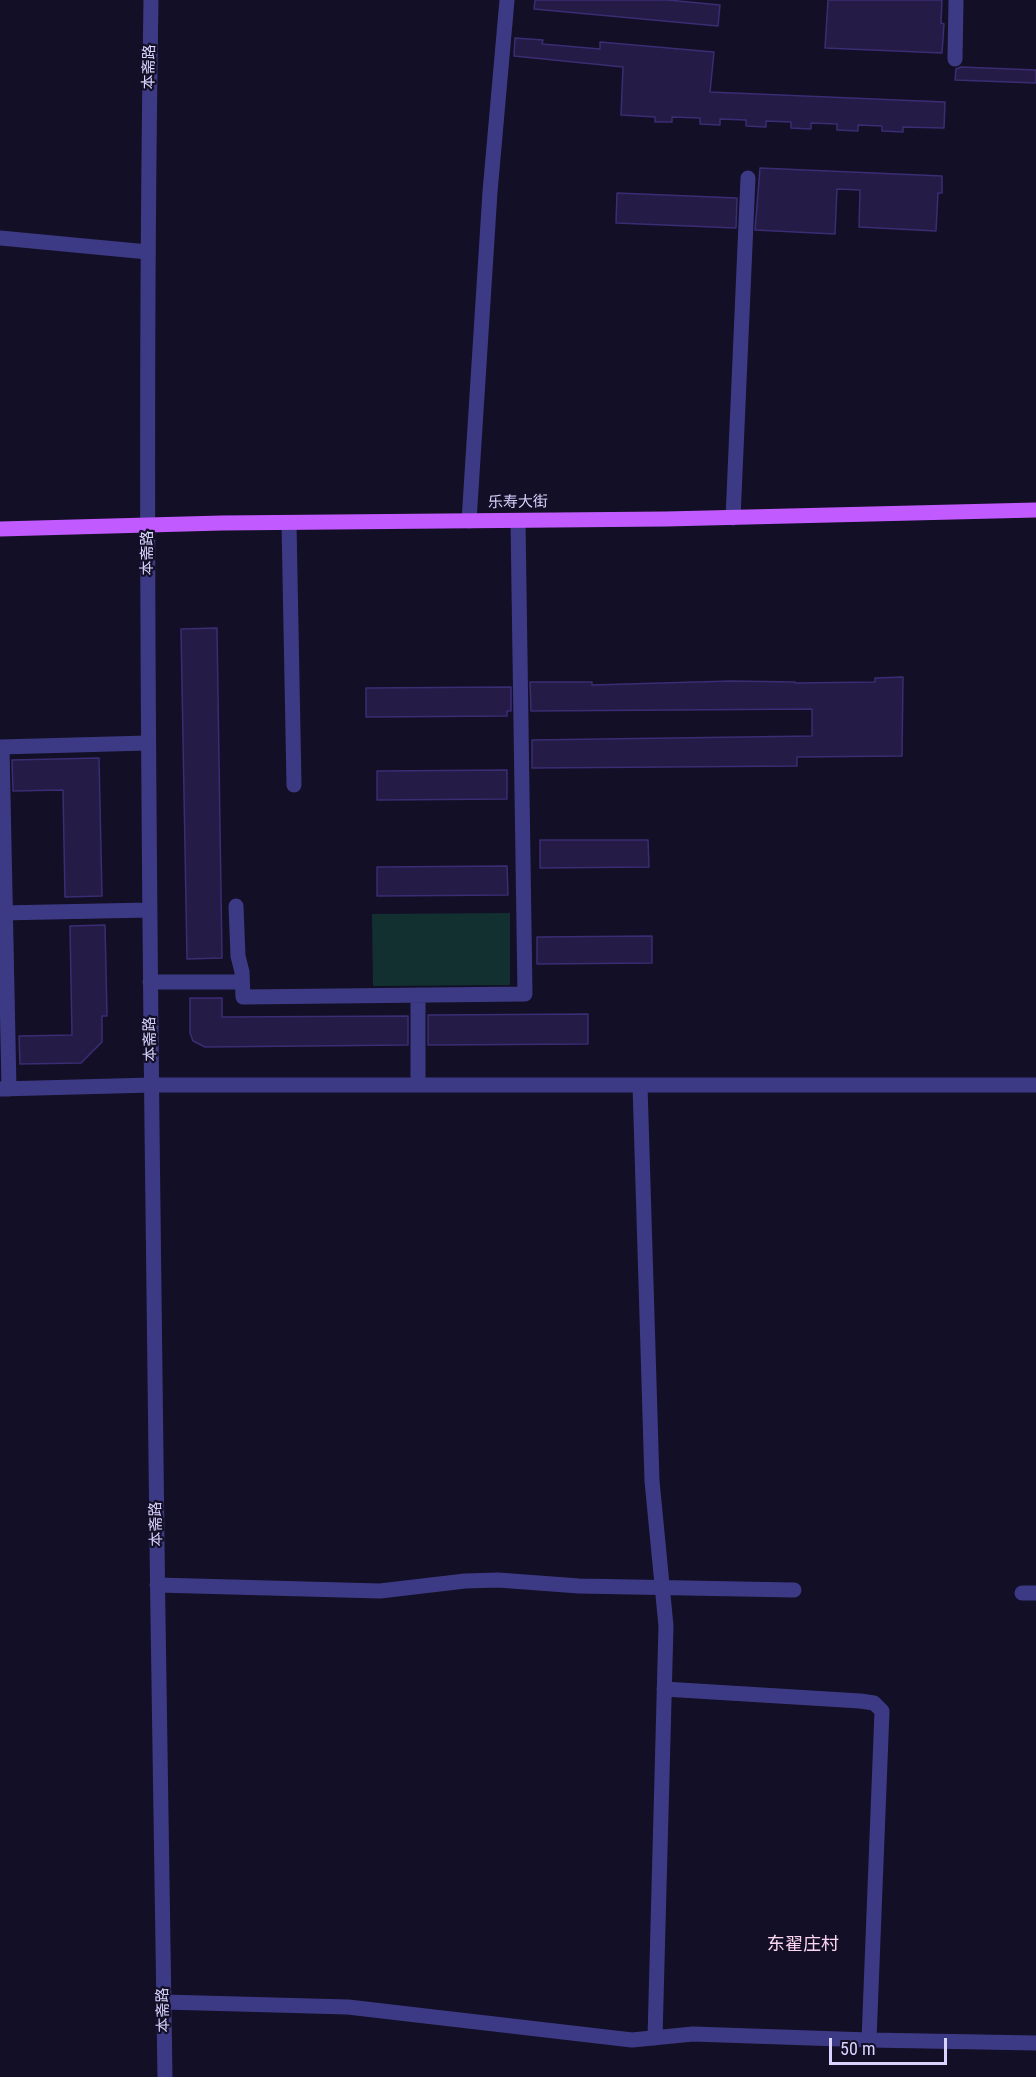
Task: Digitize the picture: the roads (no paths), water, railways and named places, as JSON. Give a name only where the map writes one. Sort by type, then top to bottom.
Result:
[{"type":"main road","name":"乐寿大街","points":[[0,529],[733,518],[1036,510]]},
{"type":"street","name":"本斋路","points":[[152,0],[148,252],[148,743],[165,2077]]},
{"type":"street","points":[[470,521],[490,192],[507,0]]},
{"type":"street","points":[[955,59],[956,0]]},
{"type":"street","points":[[733,518],[748,177]]},
{"type":"street","points":[[0,238],[148,252]]},
{"type":"street","points":[[236,906],[238,956],[242,972],[243,997],[525,994],[518,521]]},
{"type":"street","points":[[289,523],[294,785]]},
{"type":"street","points":[[148,743],[1,747],[4,1089],[152,1085],[1036,1085]]},
{"type":"street","points":[[3,913],[150,910]]},
{"type":"street","points":[[150,982],[242,982]]},
{"type":"street","points":[[418,995],[418,1085]]},
{"type":"street","points":[[639,1085],[652,1481],[666,1626],[655,2038]]},
{"type":"street","points":[[157,1585],[380,1591],[465,1581],[498,1580],[664,1589],[794,1590]]},
{"type":"street","points":[[664,1689],[860,1701],[874,1703],[882,1711],[869,2040]]},
{"type":"street","points":[[164,2002],[348,2007],[632,2040],[693,2034],[1036,2043]]},
{"type":"district","name":"东翟庄村","points":[[803,1945]]}]
